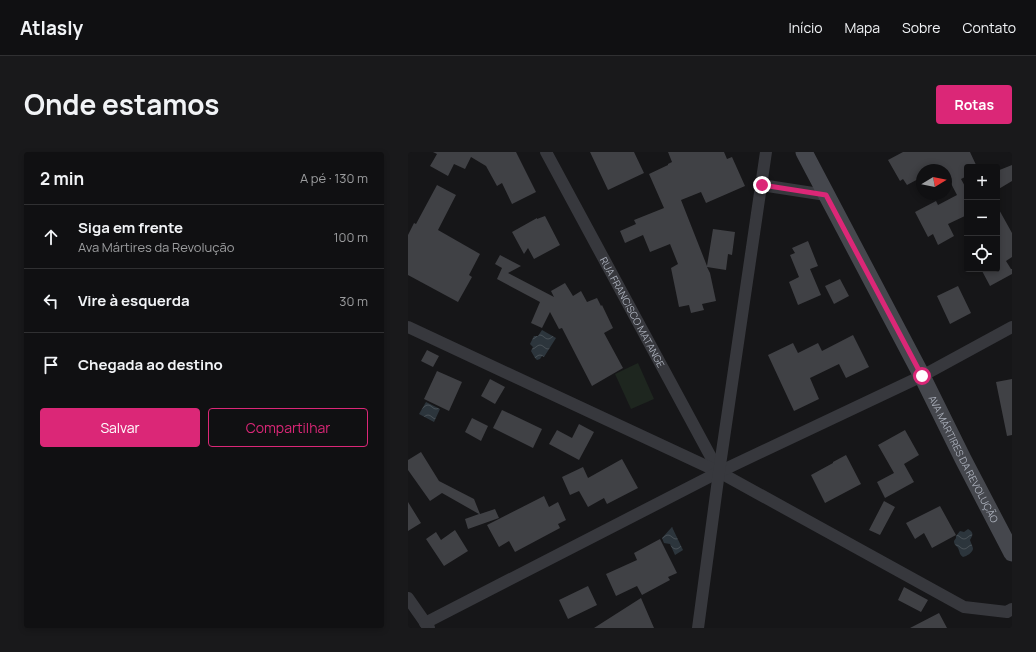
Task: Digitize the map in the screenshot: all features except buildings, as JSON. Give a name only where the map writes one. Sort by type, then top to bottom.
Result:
[{"type":"street","name":"RUA FRANCISCO MATANGE","points":[[546,152],[719,472]]},
{"type":"street","points":[[698,628],[719,472],[766,152]]},
{"type":"street","name":"AVA MÁRTIRES DA REVOLUÇÃO","points":[[804,152],[922,376],[1012,553]]},
{"type":"street","points":[[762,185],[826,195]]},
{"type":"street","points":[[408,327],[719,472],[964,607],[1007,612],[1012,609]]},
{"type":"street","points":[[408,598],[427,626],[719,472],[922,376],[1012,327]]},
{"type":"shaded area","points":[[638,363],[654,399],[631,409],[615,374]]},
{"type":"water","points":[[542,330],[556,338],[544,357],[542,356],[537,360],[531,351],[533,347],[530,344],[534,336],[538,336]]},
{"type":"water","points":[[426,402],[440,409],[434,422],[419,414]]},
{"type":"water","points":[[672,527],[683,550],[675,555],[670,544],[664,543],[662,538]]},
{"type":"water","points":[[968,529],[972,532],[970,540],[973,549],[972,552],[963,557],[954,541],[960,531],[964,532]]},
{"type":"route","points":[[762,185],[826,195],[922,376]]}]
